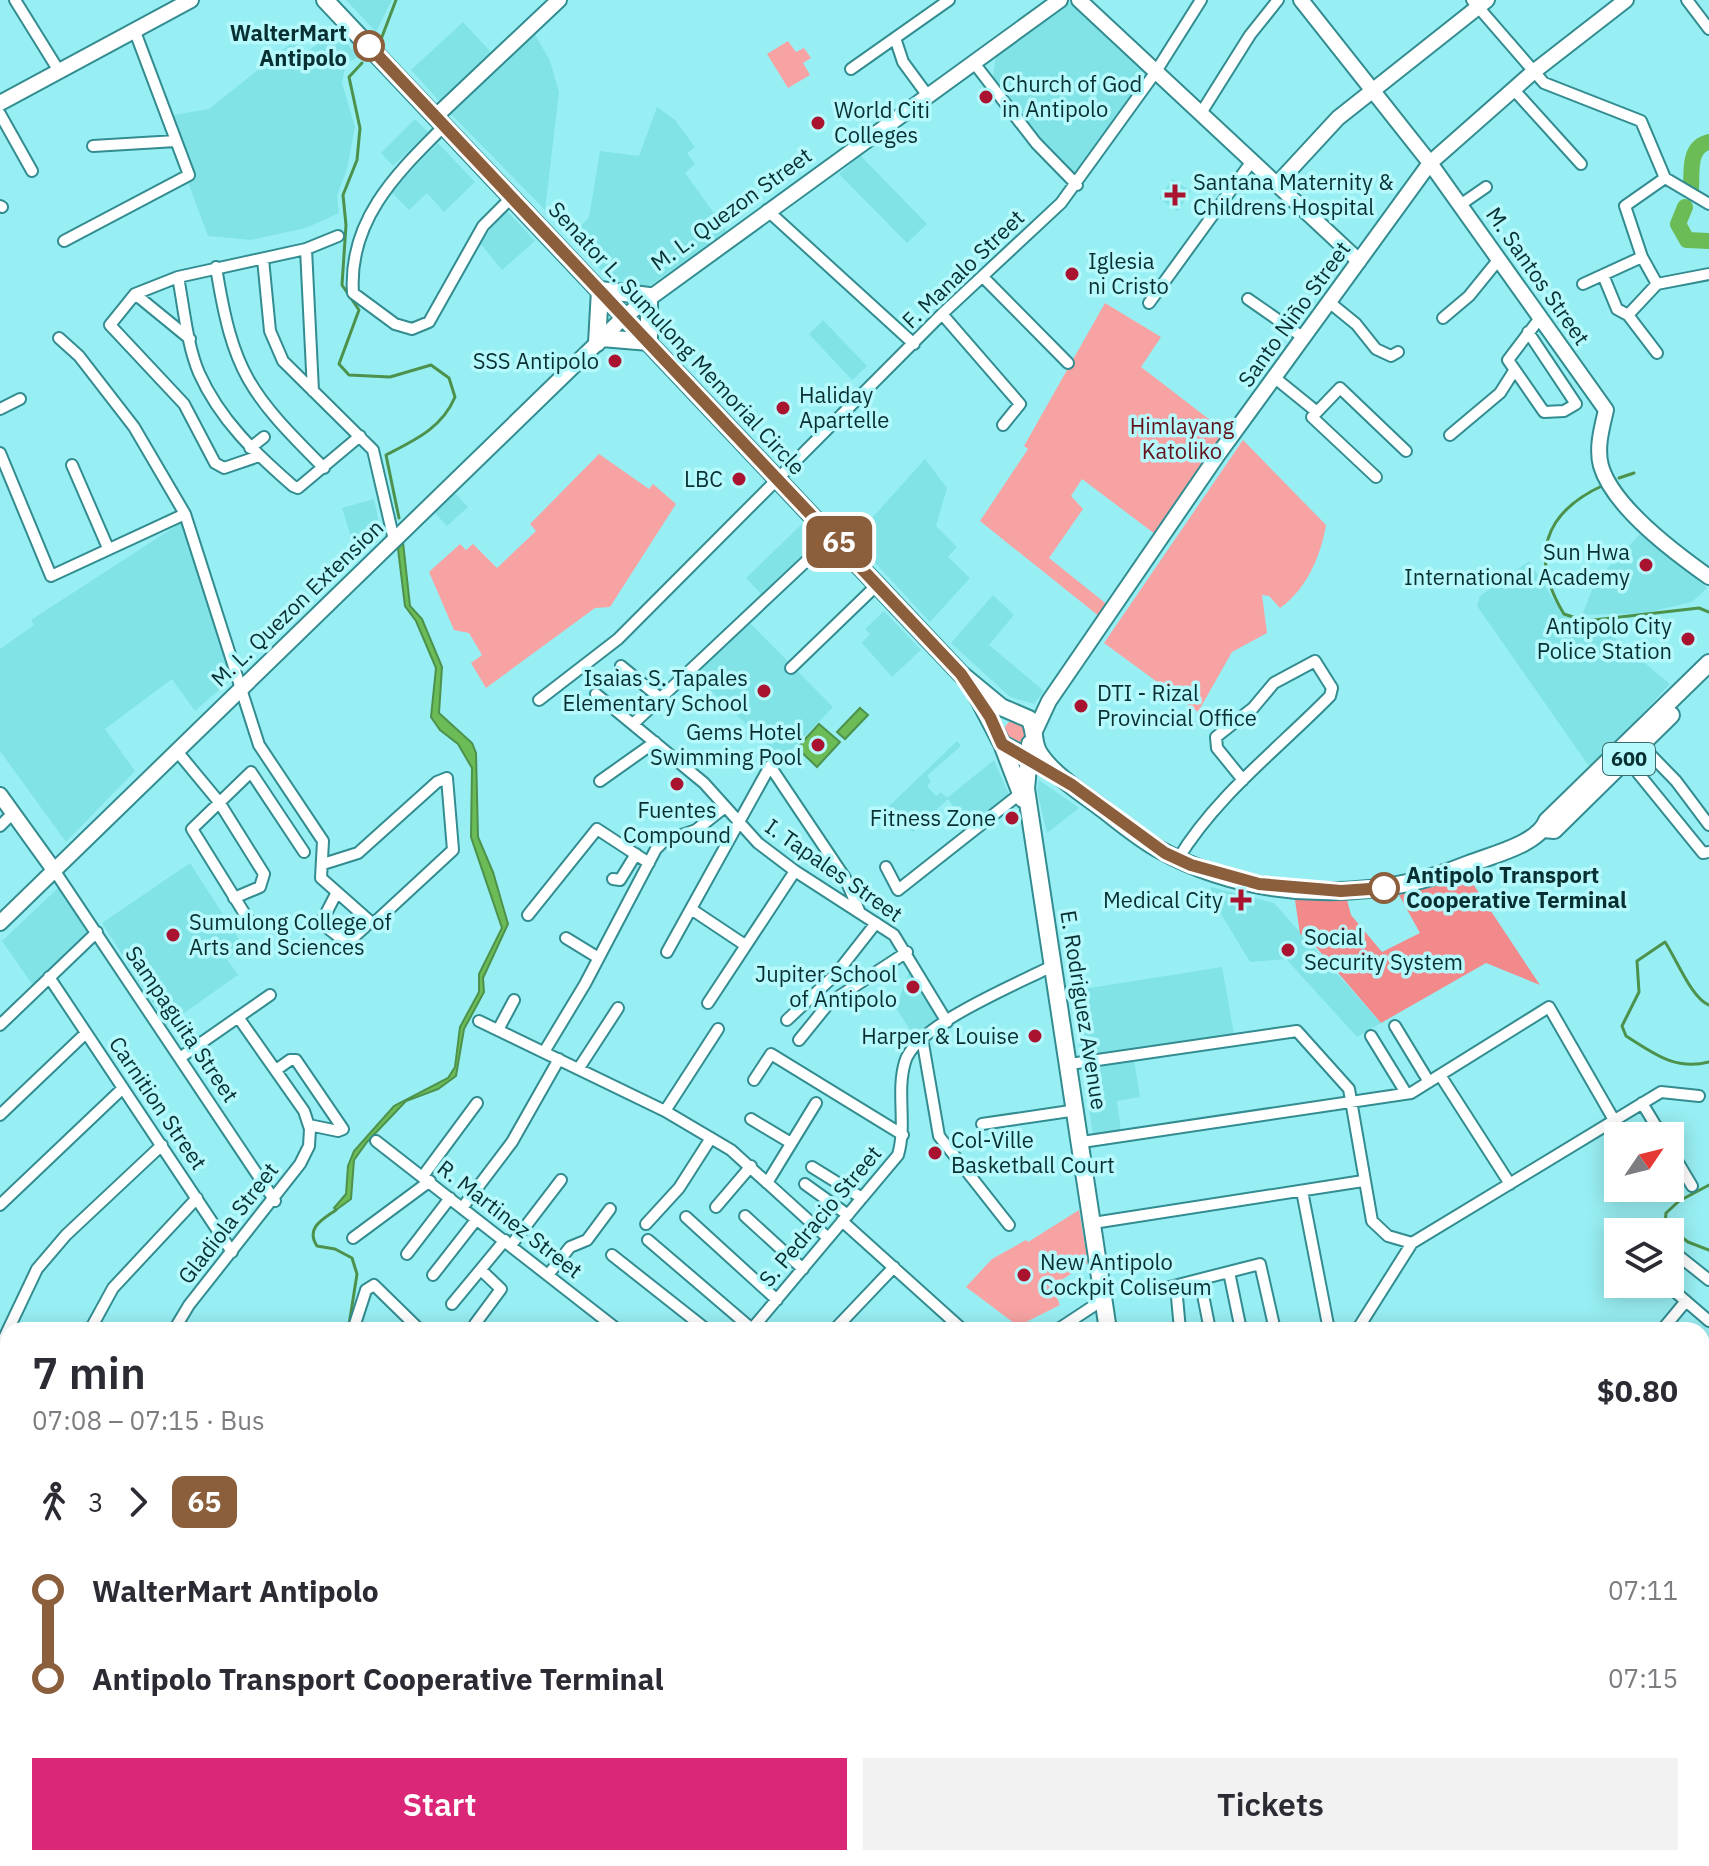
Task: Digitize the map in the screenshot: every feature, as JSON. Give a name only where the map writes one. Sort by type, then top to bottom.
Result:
[{"type":"main road","points":[[0,103],[191,0]]},
{"type":"main road","name":"Senator L. Sumulong Memorial Circle","points":[[325,0],[777,476],[1021,742],[1039,753],[1072,785],[1146,842],[1178,859],[1271,886],[1375,889],[1407,884],[1460,868],[1521,843],[1544,829],[1554,830],[1709,678]]},
{"type":"main road","points":[[440,121],[559,0]]},
{"type":"main road","name":"M. L. Quezon Street","points":[[625,316],[1060,0]]},
{"type":"main road","points":[[1079,0],[1359,261]]},
{"type":"main road","name":"M. Santos Street","points":[[1301,0],[1430,163],[1606,410],[1599,454],[1608,481],[1628,507],[1673,551],[1709,577]]},
{"type":"main road","name":"Santo Niño Street","points":[[1021,742],[1275,378],[1430,163],[1532,73],[1626,0]]},
{"type":"main road","points":[[1277,184],[1338,118],[1479,2]]},
{"type":"main road","points":[[600,290],[649,296],[649,342],[599,340],[600,290]]},
{"type":"main road","name":"M. L. Quezon Extension","points":[[0,923],[625,316]]},
{"type":"main road","name":"Senator L. Sumulong Memorial Circle","points":[[1544,829],[1547,821],[1709,663]]},
{"type":"main road","name":"Senator L. Sumulong Memorial Circle","points":[[961,674],[1001,707],[1020,714]]},
{"type":"main road","name":"Santo Niño Street","points":[[1020,714],[1049,701]]},
{"type":"main road","points":[[1020,714],[1006,716],[1021,742]]},
{"type":"main road","name":"600","points":[[1020,714],[1029,719],[1021,742]]},
{"type":"main road","name":"E. Rodriguez Avenue","points":[[1021,742],[1021,793],[1036,839]]},
{"type":"main road","name":"E. Rodriguez Avenue","points":[[1021,742],[1107,1322]]},
{"type":"main road","points":[[0,795],[54,870]]},
{"type":"street","points":[[15,0],[59,71]]},
{"type":"street","points":[[851,69],[949,0]]},
{"type":"street","name":"F. Manalo Street","points":[[539,700],[618,639],[777,476],[1077,185],[1155,73],[1201,0]]},
{"type":"street","points":[[1201,113],[1250,35],[1278,0]]},
{"type":"street","points":[[1687,0],[1709,29]]},
{"type":"street","points":[[1479,2],[1532,73],[1556,88],[1641,121],[1665,178],[1706,203]]},
{"type":"street","points":[[64,241],[189,175],[134,29]]},
{"type":"street","points":[[895,38],[903,62],[928,96]]},
{"type":"street","points":[[974,63],[1036,143],[1077,185]]},
{"type":"street","points":[[1514,90],[1581,164]]},
{"type":"street","points":[[0,114],[32,171]]},
{"type":"street","points":[[440,121],[373,204],[352,278],[353,293],[395,324],[412,329],[429,322],[483,226],[512,197]]},
{"type":"street","points":[[93,146],[176,141]]},
{"type":"street","points":[[1149,303],[1252,161]]},
{"type":"street","points":[[1657,284],[1642,257],[1625,206],[1665,178]]},
{"type":"street","points":[[1460,205],[1486,187]]},
{"type":"street","points":[[767,210],[914,344]]},
{"type":"street","points":[[264,437],[254,452],[224,468],[215,463],[184,404],[112,331],[110,325],[135,294],[178,277],[306,249],[338,236]]},
{"type":"street","points":[[306,249],[313,391]]},
{"type":"street","points":[[1583,284],[1642,257]]},
{"type":"street","points":[[263,259],[270,331],[283,361],[373,450],[394,540]]},
{"type":"street","points":[[1443,318],[1469,296],[1499,259]]},
{"type":"street","points":[[216,267],[225,321],[245,376],[261,402],[324,468]]},
{"type":"street","points":[[1628,315],[1657,284],[1709,274]]},
{"type":"street","points":[[1603,275],[1617,309],[1628,315],[1657,353]]},
{"type":"street","points":[[178,277],[198,371],[223,416],[254,452],[298,488],[360,436]]},
{"type":"street","points":[[983,277],[1068,363]]},
{"type":"street","points":[[135,294],[190,339]]},
{"type":"street","points":[[1248,299],[1304,338]]},
{"type":"street","points":[[1329,302],[1356,324],[1380,352],[1391,356],[1398,352]]},
{"type":"street","points":[[942,314],[1020,404],[1003,425]]},
{"type":"street","points":[[1528,332],[1576,404],[1564,411],[1544,412],[1508,360],[1528,332],[1540,318]]},
{"type":"street","points":[[59,338],[79,356],[134,427],[185,514],[259,745],[323,841],[323,864],[319,870],[321,878],[369,925]]},
{"type":"street","points":[[1450,435],[1500,393],[1514,371]]},
{"type":"street","points":[[1275,378],[1317,412]]},
{"type":"street","points":[[1376,477],[1312,417],[1340,388],[1406,451]]},
{"type":"street","points":[[0,409],[20,399]]},
{"type":"street","points":[[0,453],[51,576],[185,514]]},
{"type":"street","points":[[72,465],[108,548]]},
{"type":"street","points":[[633,724],[833,536]]},
{"type":"street","points":[[791,668],[878,584]]},
{"type":"street","points":[[1178,859],[1190,839],[1243,780],[1330,696],[1332,688],[1315,661],[1274,683],[1253,708],[1216,737],[1217,748],[1243,780]]},
{"type":"street","points":[[621,666],[660,698]]},
{"type":"street","name":"I. Tapales Street","points":[[596,694],[704,783],[740,825],[795,871],[894,935],[947,1022]]},
{"type":"street","points":[[600,781],[655,742]]},
{"type":"street","points":[[1642,746],[1676,781],[1709,825]]},
{"type":"street","points":[[176,750],[219,802],[264,874],[260,887],[234,898]]},
{"type":"street","points":[[667,952],[770,766],[845,878],[860,913]]},
{"type":"street","points":[[251,924],[192,829],[251,772],[304,852]]},
{"type":"street","points":[[1638,773],[1703,853],[1709,852]]},
{"type":"street","points":[[323,864],[358,853],[437,782],[447,778],[453,850],[345,946],[321,921],[336,894]]},
{"type":"street","points":[[886,867],[898,890],[1021,793]]},
{"type":"street","points":[[544,1052],[664,841],[696,830],[725,807]]},
{"type":"street","points":[[0,826],[13,813]]},
{"type":"street","points":[[528,915],[597,829],[649,863]]},
{"type":"street","points":[[613,879],[620,880],[636,854]]},
{"type":"street","name":"Sampaguita Street","points":[[54,870],[275,1201]]},
{"type":"street","points":[[708,1003],[795,871]]},
{"type":"street","points":[[691,909],[745,945]]},
{"type":"street","points":[[787,1020],[836,974],[876,923]]},
{"type":"street","points":[[0,1025],[97,932]]},
{"type":"street","points":[[566,938],[597,957]]},
{"type":"street","points":[[799,1040],[829,1003],[907,952]]},
{"type":"street","name":"S. Pedracio Street","points":[[757,1322],[898,1155],[903,1135],[903,1069],[911,1047],[947,1022],[1054,965]]},
{"type":"street","name":"Carnition Street","points":[[49,977],[232,1252]]},
{"type":"street","points":[[181,1057],[270,995]]},
{"type":"street","points":[[498,1030],[514,1000]]},
{"type":"street","points":[[1082,1142],[1406,1093],[1429,1082],[1549,1007],[1614,1120]]},
{"type":"street","points":[[579,1068],[618,1008]]},
{"type":"street","points":[[238,1017],[304,1111],[309,1125],[338,1131],[343,1129],[296,1060],[290,1060],[276,1070]]},
{"type":"street","points":[[479,1021],[665,1111],[711,1138],[751,1166],[828,1238]]},
{"type":"street","points":[[1395,1026],[1429,1082]]},
{"type":"street","points":[[665,1111],[718,1029]]},
{"type":"street","points":[[1070,1064],[1297,1031],[1349,1089],[1372,1221],[1388,1236],[1412,1243]]},
{"type":"street","points":[[0,1115],[86,1033]]},
{"type":"street","points":[[1371,1036],[1406,1093]]},
{"type":"street","points":[[922,1038],[939,1136],[1009,1225]]},
{"type":"street","points":[[754,1080],[771,1054],[903,1135]]},
{"type":"street","points":[[462,1208],[512,1142],[559,1059]]},
{"type":"street","points":[[1440,1075],[1510,1184]]},
{"type":"street","points":[[0,1205],[123,1088]]},
{"type":"street","points":[[1362,1322],[1412,1243],[1661,1092],[1699,1096]]},
{"type":"street","points":[[353,1238],[426,1179],[477,1103]]},
{"type":"street","points":[[767,1183],[816,1103]]},
{"type":"street","points":[[1642,1103],[1654,1122]]},
{"type":"street","points":[[982,1124],[1077,1110]]},
{"type":"street","points":[[751,1119],[791,1143]]},
{"type":"street","name":"Gladiola Street","points":[[179,1322],[189,1305],[275,1201],[309,1146],[309,1125]]},
{"type":"street","points":[[646,1224],[679,1188],[711,1138]]},
{"type":"street","name":"R. Martinez Street","points":[[376,1141],[608,1322]]},
{"type":"street","points":[[12,1322],[37,1269],[162,1145]]},
{"type":"street","points":[[716,1207],[751,1166]]},
{"type":"street","points":[[812,1167],[862,1198]]},
{"type":"street","points":[[1684,1173],[1692,1186]]},
{"type":"street","points":[[452,1304],[561,1180]]},
{"type":"street","points":[[1093,1223],[1363,1181]]},
{"type":"street","points":[[805,1184],[845,1218],[952,1322]]},
{"type":"street","points":[[1302,1191],[1327,1322]]},
{"type":"street","points":[[94,1322],[113,1288],[197,1198]]},
{"type":"street","points":[[407,1254],[450,1198]]},
{"type":"street","points":[[548,1275],[570,1247],[587,1240],[610,1209]]},
{"type":"street","points":[[745,1216],[803,1269]]},
{"type":"street","points":[[686,1217],[777,1300]]},
{"type":"street","points":[[433,1275],[476,1220]]},
{"type":"street","points":[[648,1240],[743,1322]]},
{"type":"street","points":[[612,1255],[697,1322]]},
{"type":"street","points":[[1684,1260],[1709,1280]]},
{"type":"street","points":[[1162,1289],[1260,1264],[1273,1322]]},
{"type":"street","points":[[842,1322],[894,1267]]},
{"type":"street","points":[[476,1322],[501,1289],[481,1270]]},
{"type":"street","points":[[1229,1272],[1239,1322]]},
{"type":"street","points":[[1200,1280],[1208,1322]]},
{"type":"street","points":[[356,1322],[366,1290],[374,1285],[409,1322]]},
{"type":"street","points":[[1176,1286],[1179,1322]]},
{"type":"street","points":[[1682,1298],[1709,1321]]},
{"type":"street","points":[[1069,1322],[1104,1299]]},
{"type":"street","points":[[1669,1322],[1686,1301]]},
{"type":"shaded area","points":[[346,0],[392,0],[376,32]]},
{"type":"shaded area","points":[[1069,3],[1147,74],[1075,176],[1039,139],[993,77],[996,55]]},
{"type":"shaded area","points":[[463,22],[493,54],[441,103],[411,70]]},
{"type":"shaded area","points":[[335,31],[359,57],[346,63],[342,83],[355,127],[347,169],[337,196],[339,213],[306,228],[251,240],[208,236],[188,182],[194,179],[168,116],[209,109],[294,41],[304,54]]},
{"type":"shaded area","points":[[533,31],[550,61],[559,92],[545,210],[448,111]]},
{"type":"shaded area","points":[[657,107],[675,120],[695,147],[687,153],[695,164],[685,173],[727,231],[645,289],[615,283],[569,239],[589,217],[600,151],[639,156]]},
{"type":"shaded area","points":[[415,119],[428,132],[393,166],[381,153]]},
{"type":"shaded area","points":[[438,143],[475,182],[444,212],[427,193],[409,210],[391,192]]},
{"type":"shaded area","points":[[860,155],[927,224],[907,243],[839,174]]},
{"type":"shaded area","name":"Santana Maternity & Childrens Hospital","points":[[1172,179],[1191,191],[1178,211],[1159,199]]},
{"type":"shaded area","points":[[507,211],[535,241],[502,270],[479,242]]},
{"type":"shaded area","points":[[823,320],[867,366],[852,380],[809,334]]},
{"type":"shaded area","points":[[925,459],[947,488],[936,526],[957,547],[948,557],[970,578],[930,622],[853,539]]},
{"type":"shaded area","points":[[455,493],[468,507],[447,526],[435,513]]},
{"type":"shaded area","points":[[374,499],[382,537],[358,559],[342,508]]},
{"type":"shaded area","points":[[185,520],[236,675],[195,711],[172,679],[105,729],[135,771],[66,842],[0,751],[0,649],[34,625],[31,620]]},
{"type":"shaded area","points":[[802,524],[819,543],[762,595],[746,578]]},
{"type":"shaded area","name":"Sun Hwa International Academy","points":[[1645,529],[1707,588],[1692,602],[1645,613],[1582,615],[1596,580]]},
{"type":"shaded area","points":[[403,542],[410,606],[422,619],[442,667],[439,713],[472,743],[476,753],[478,837],[493,872],[508,924],[483,978],[484,992],[464,1029],[456,1076],[438,1089],[406,1101],[367,1142],[354,1160],[351,1199],[336,1210],[334,1208],[346,1194],[348,1166],[354,1151],[394,1106],[448,1078],[455,1067],[460,1027],[479,992],[479,974],[502,928],[471,837],[472,768],[458,744],[440,730],[431,717],[436,668],[416,621],[405,606],[398,549]]},
{"type":"shaded area","points":[[1529,561],[1562,613],[1578,624],[1603,628],[1670,684],[1591,769],[1477,606],[1480,596]]},
{"type":"shaded area","points":[[993,595],[1014,615],[989,645],[1044,691],[1034,704],[1010,697],[951,643]]},
{"type":"shaded area","points":[[884,611],[921,650],[892,677],[862,643],[870,634],[865,629]]},
{"type":"shaded area","name":"Isaias S. Tapales Elementary School","points":[[748,621],[833,707],[783,759],[693,674]]},
{"type":"shaded area","points":[[860,708],[868,715],[845,739],[837,732]]},
{"type":"shaded area","name":"Gems Hotel Swimming Pool","points":[[819,724],[840,742],[817,767],[797,748]]},
{"type":"shaded area","points":[[957,741],[961,746],[927,776],[931,781],[927,786],[936,796],[941,792],[947,798],[994,760],[1010,797],[969,828],[948,799],[913,832],[889,806]]},
{"type":"shaded area","points":[[1039,780],[1079,808],[1047,833],[1037,791]]},
{"type":"shaded area","name":"Sumulong College of Arts and Sciences","points":[[190,863],[244,947],[227,959],[238,975],[167,1025],[102,923]]},
{"type":"shaded area","points":[[1469,878],[1540,985],[1486,963],[1381,1023],[1310,940],[1300,934],[1295,900],[1346,896],[1351,915],[1382,952],[1420,933],[1399,895]]},
{"type":"shaded area","points":[[61,885],[91,930],[34,987],[2,941]]},
{"type":"shaded area","points":[[1211,887],[1274,903],[1381,1023],[1357,1037],[1286,959],[1250,962],[1209,894]]},
{"type":"shaded area","name":"Jupiter School of Antipolo","points":[[911,967],[940,1019],[914,1036],[896,1008]]},
{"type":"shaded area","points":[[1222,967],[1234,1034],[1081,1057],[1071,991]]},
{"type":"shaded area","points":[[1134,1060],[1140,1097],[1117,1101],[1121,1131],[1093,1134],[1083,1067]]},
{"type":"green space","points":[[788,41],[796,52],[804,48],[811,58],[803,63],[810,75],[788,88],[767,54]]},
{"type":"green space","name":"Himlayang Katoliko","points":[[1105,303],[1161,337],[1141,367],[1227,433],[1155,534],[1082,479],[1071,496],[1083,509],[1049,558],[1109,606],[1100,617],[980,521],[1028,449],[1024,446]]},
{"type":"green space","points":[[1243,440],[1326,525],[1316,560],[1305,582],[1280,608],[1269,596],[1262,595],[1267,633],[1232,652],[1198,712],[1104,643]]},
{"type":"green space","points":[[599,454],[649,489],[653,484],[676,504],[610,607],[595,608],[486,688],[471,663],[482,655],[469,633],[454,630],[429,572],[460,544],[466,550],[473,544],[497,568],[536,531],[530,524]]},
{"type":"green space","points":[[1016,720],[1024,724],[1028,732],[1024,740],[1016,744],[1008,740],[1004,732],[1008,724]]},
{"type":"green space","name":"New Antipolo Cockpit Coliseum","points":[[1079,1210],[1088,1263],[1052,1286],[1060,1305],[1026,1322],[1013,1322],[966,1287],[992,1259],[1026,1240],[1028,1242]]},
{"type":"waterway","points":[[380,42],[396,0]]},
{"type":"waterway","points":[[362,63],[349,77],[360,128],[357,160],[343,195],[346,225],[342,285],[359,310],[339,364],[349,375],[390,377],[431,365],[449,378],[455,397],[435,425],[386,455],[399,518]]},
{"type":"waterway","points":[[1691,189],[1694,154],[1709,142]]},
{"type":"waterway","points":[[1685,207],[1678,224],[1687,240],[1709,241]]},
{"type":"waterway","points":[[1619,478],[1634,473]]},
{"type":"waterway","points":[[1604,485],[1567,509],[1555,523],[1548,539],[1545,556],[1547,574],[1564,614],[1585,621],[1699,608],[1709,612]]},
{"type":"waterway","points":[[1709,1005],[1691,987],[1665,942],[1637,961],[1639,992],[1622,1026],[1626,1036],[1665,1059],[1685,1064],[1709,1062]]},
{"type":"waterway","points":[[1709,1185],[1679,1201],[1666,1213],[1665,1224],[1688,1242],[1709,1250]]},
{"type":"waterway","points":[[336,1210],[317,1225],[313,1234],[317,1246],[335,1249],[352,1258],[357,1274],[349,1322]]},
{"type":"bus line","name":"65","points":[[369,46],[961,674],[990,717],[1002,744],[1072,785],[1146,842],[1191,865],[1275,887],[1341,891],[1384,888]]},
{"type":"place","name":"WalterMart Antipolo","points":[[369,46]]},
{"type":"place","name":"Church of God in Antipolo","points":[[986,97]]},
{"type":"place","name":"World Citi Colleges","points":[[818,123]]},
{"type":"place","name":"Santana Maternity & Childrens Hospital","points":[[1175,195]]},
{"type":"place","name":"Iglesia ni Cristo","points":[[1072,274]]},
{"type":"place","name":"SSS Antipolo","points":[[615,361]]},
{"type":"place","name":"Haliday Apartelle","points":[[783,408]]},
{"type":"place","name":"LBC","points":[[739,479]]},
{"type":"place","name":"Sun Hwa International Academy","points":[[1646,565]]},
{"type":"place","name":"Antipolo City Police Station","points":[[1688,639]]},
{"type":"place","name":"Isaias S. Tapales Elementary School","points":[[764,691]]},
{"type":"place","name":"DTI - Rizal Provincial Office","points":[[1081,706]]},
{"type":"place","name":"Gems Hotel Swimming Pool","points":[[818,745]]},
{"type":"place","name":"Fuentes Compound","points":[[677,784]]},
{"type":"place","name":"Fitness Zone","points":[[1012,818]]},
{"type":"place","name":"Antipolo Transport Cooperative Terminal","points":[[1384,888]]},
{"type":"place","name":"Medical City","points":[[1241,900]]},
{"type":"place","name":"Sumulong College of Arts and Sciences","points":[[173,935]]},
{"type":"place","name":"Social Security System","points":[[1288,950]]},
{"type":"place","name":"Jupiter School of Antipolo","points":[[913,987]]},
{"type":"place","name":"Harper & Louise","points":[[1035,1036]]},
{"type":"place","name":"Col-Ville Basketball Court","points":[[935,1153]]},
{"type":"place","name":"New Antipolo Cockpit Coliseum","points":[[1024,1275]]}]
